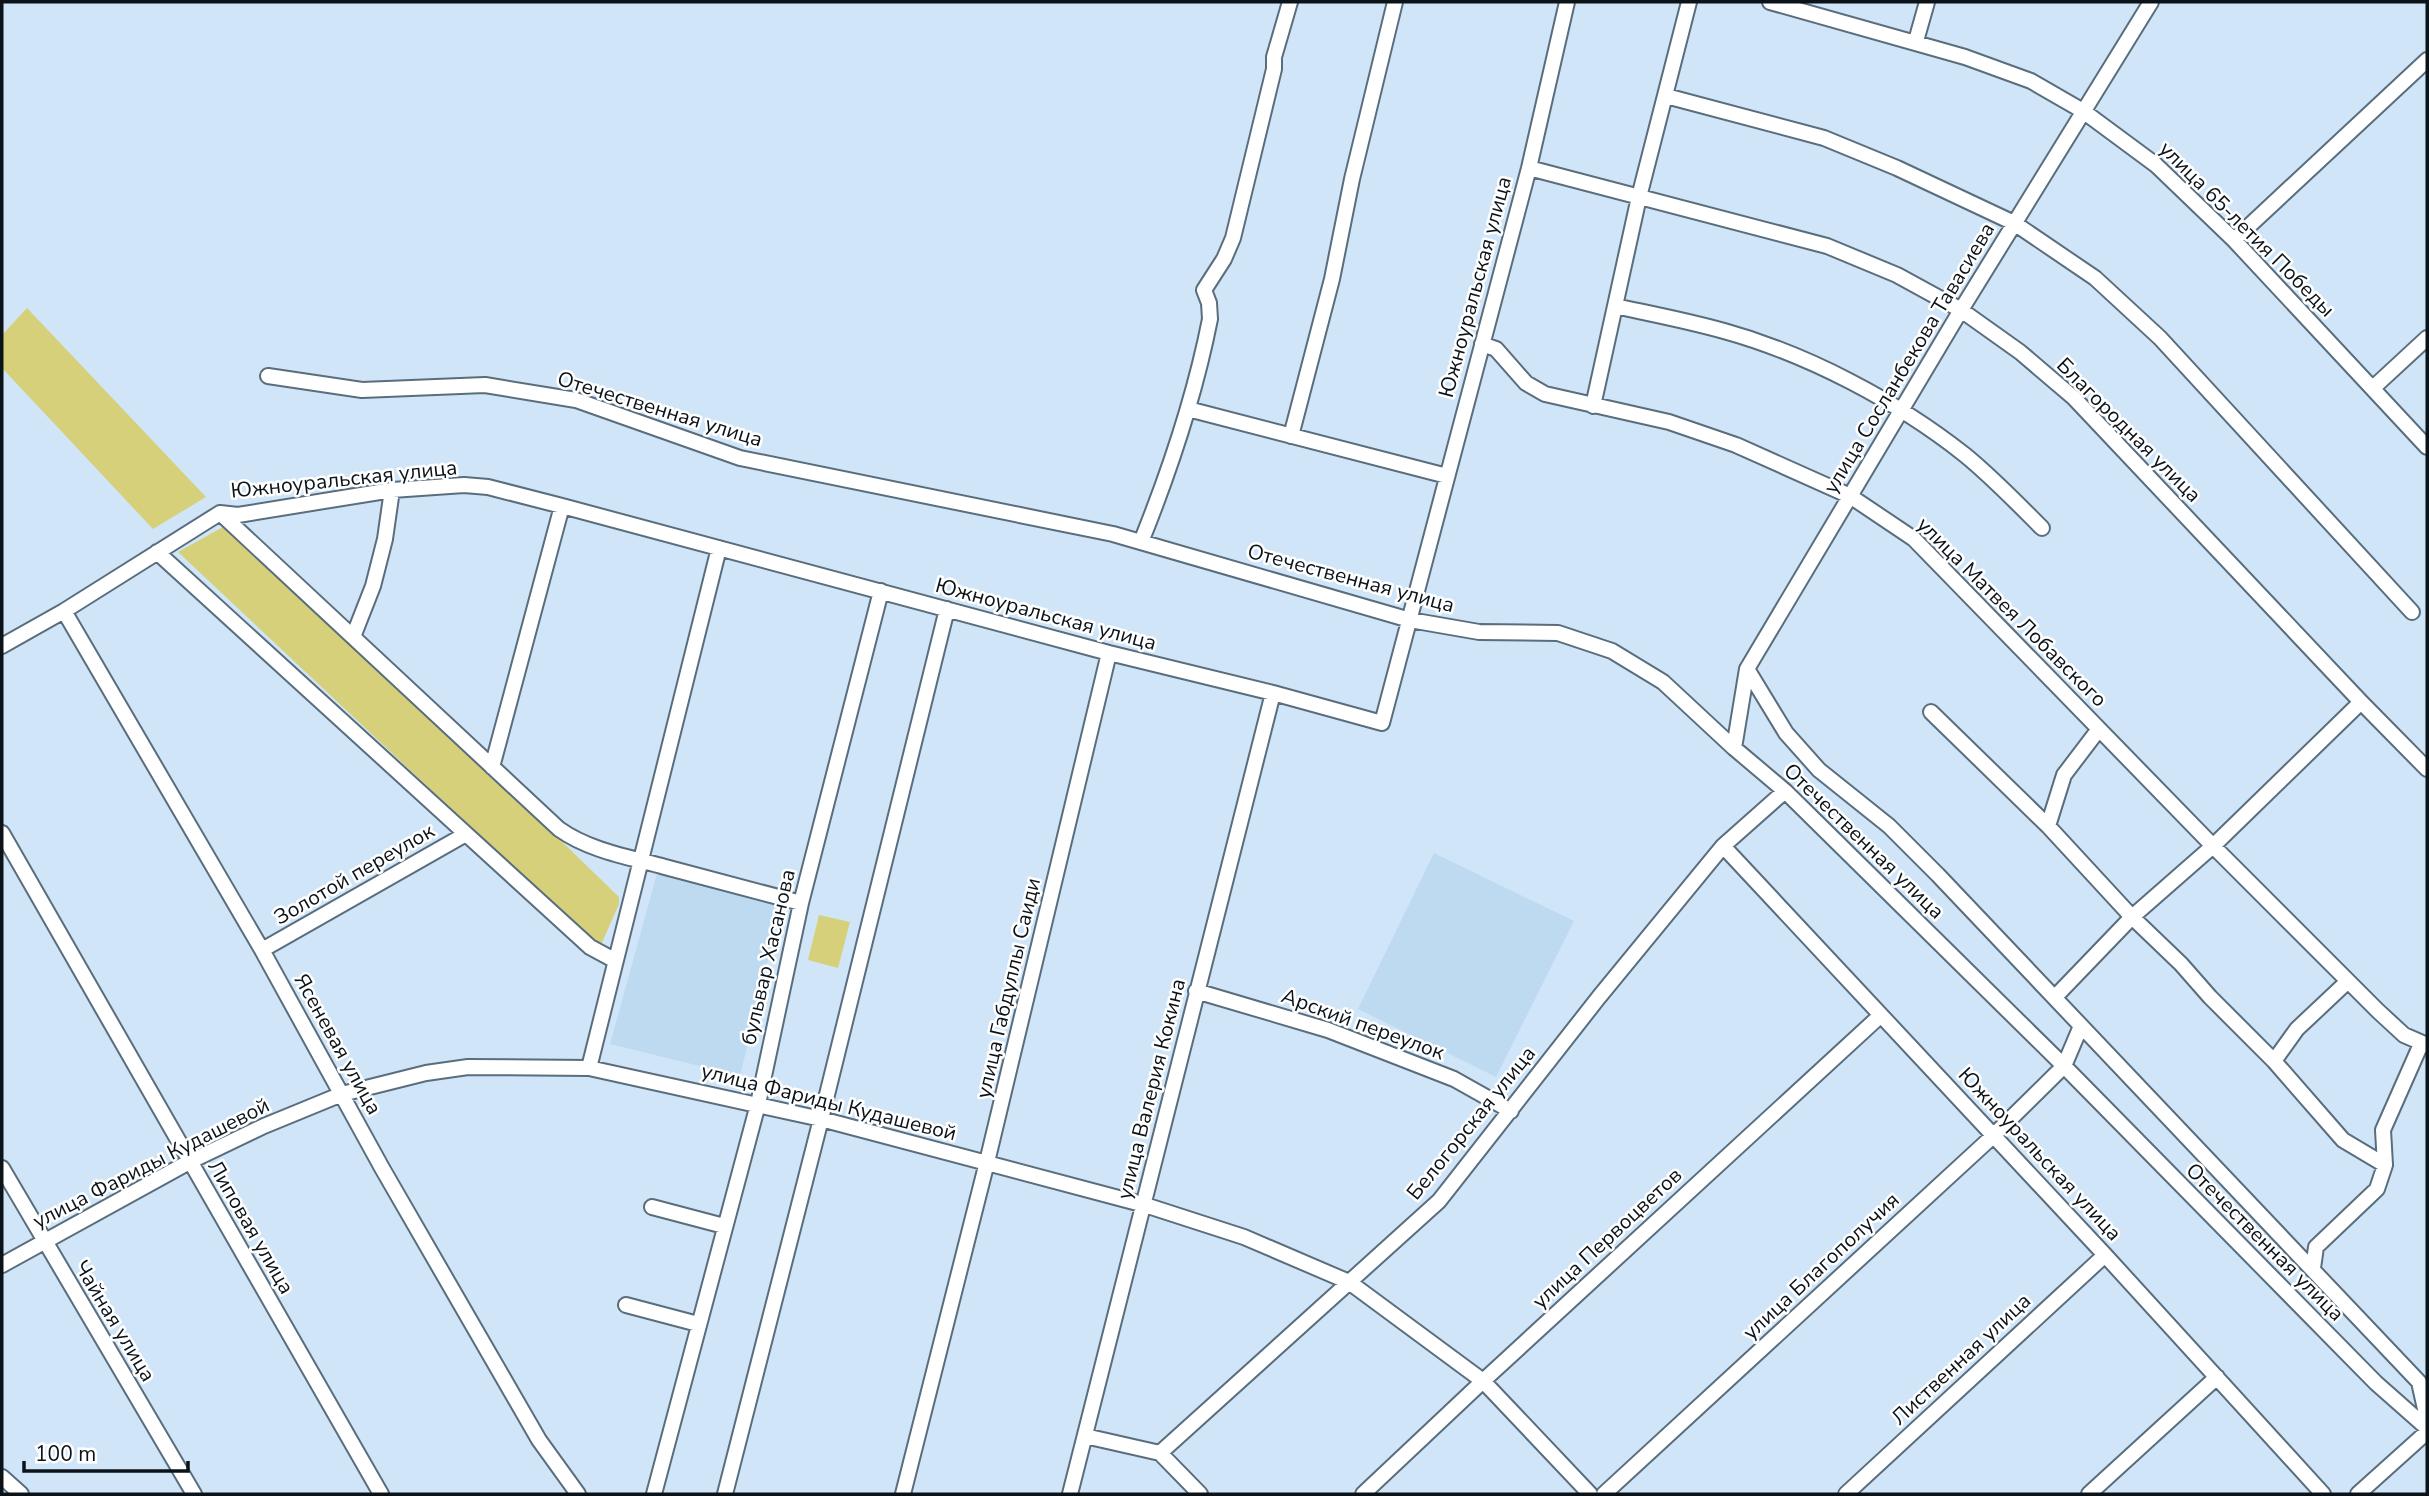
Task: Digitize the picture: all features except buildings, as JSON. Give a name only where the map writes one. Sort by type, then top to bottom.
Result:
[{"type":"street","points":[[1141,542],[1188,409],[1210,318],[1209,303],[1204,290],[1224,259],[1233,238],[1274,69],[1274,57],[1290,2]]},
{"type":"street","points":[[1291,436],[1332,279],[1352,179],[1395,2]]},
{"type":"street","name":"Южноуральская улица","points":[[2,646],[64,611],[220,513],[238,515],[392,490],[464,485],[488,487],[562,506],[1109,653],[1382,723],[1529,168],[1567,2]]},
{"type":"street","points":[[1593,406],[1639,197],[1689,2]]},
{"type":"street","name":"улица 65-летия Победы","points":[[1770,2],[1916,41],[2031,81],[2083,111],[2156,165],[2234,240],[2374,387],[2427,447]]},
{"type":"street","points":[[1916,41],[1927,2]]},
{"type":"street","name":"улица Сосланбекова Тавасиева","points":[[1734,748],[1747,669],[1961,310],[2151,2]]},
{"type":"street","points":[[2234,240],[2427,61]]},
{"type":"street","points":[[1666,96],[1824,138],[1897,167],[2014,223],[2095,278],[2160,338],[2412,612]]},
{"type":"street","name":"Благородная улица","points":[[1529,168],[1827,246],[1896,275],[1961,310],[2020,352],[2074,398],[2427,769]]},
{"type":"street","points":[[1615,306],[1686,321],[1753,340],[1800,359],[1902,411],[1965,456],[2042,528]]},
{"type":"street","points":[[2374,387],[2427,338]]},
{"type":"street","name":"улица Матвея Лобавского","points":[[1482,344],[1496,349],[1526,383],[1545,394],[1670,422],[1725,441],[1850,495],[1914,539],[2348,981],[2404,1035],[2424,1044]]},
{"type":"street","name":"Отечественная улица","points":[[268,376],[362,390],[485,385],[576,400],[740,458],[1113,534],[1410,620],[1479,632],[1558,633],[1612,651],[1663,682],[1785,791],[2064,1066],[2375,1383],[2427,1430]]},
{"type":"street","points":[[1188,409],[1447,476]]},
{"type":"street","points":[[353,637],[373,586],[385,538],[392,490]]},
{"type":"street","points":[[492,767],[562,506]]},
{"type":"street","points":[[220,513],[559,829],[572,838],[580,843],[639,860],[801,903]]},
{"type":"street","points":[[589,1068],[719,548]]},
{"type":"street","points":[[158,552],[590,947],[614,960]]},
{"type":"street","name":"бульвар Хасанова","points":[[654,1494],[758,1104],[801,903],[881,591]]},
{"type":"street","points":[[725,1494],[947,610]]},
{"type":"street","name":"Ясеневая улица","points":[[64,611],[262,950],[382,1168],[539,1440],[574,1493]]},
{"type":"street","name":"улица Габдуллы Саиди","points":[[902,1494],[987,1162],[1109,653]]},
{"type":"street","points":[[1747,669],[1786,733],[1819,770],[1889,826],[2056,996],[2081,1026],[2314,1268],[2419,1382],[2427,1418]]},
{"type":"street","name":"улица Валерия Кокина","points":[[1070,1494],[1273,693]]},
{"type":"street","points":[[2056,996],[2133,917],[2213,846],[2361,702]]},
{"type":"street","points":[[1931,712],[2048,826],[2274,1061],[2343,1140],[2385,1165]]},
{"type":"street","points":[[2048,826],[2064,775],[2099,729]]},
{"type":"street","name":"Белогорская улица","points":[[1160,1453],[1439,1202],[1599,997],[1723,846],[1785,791]]},
{"type":"street","name":"Липовая улица","points":[[2,834],[381,1494]]},
{"type":"street","name":"Золотой переулок","points":[[262,950],[466,834]]},
{"type":"street","name":"Южноуральская улица","points":[[1723,846],[2105,1255],[2323,1494]]},
{"type":"street","points":[[2274,1061],[2297,1029],[2348,981]]},
{"type":"street","name":"Арский переулок","points":[[1196,991],[1328,1030],[1454,1079],[1511,1111]]},
{"type":"street","name":"улица Первоцветов","points":[[1363,1494],[1881,1015]]},
{"type":"street","points":[[2064,1066],[2081,1026]]},
{"type":"street","points":[[2314,1268],[2316,1247],[2377,1189],[2385,1165],[2383,1130],[2424,1044]]},
{"type":"street","name":"улица Благополучия","points":[[1604,1494],[1993,1136],[2064,1066]]},
{"type":"street","name":"улица Фариды Кудашевой","points":[[2,1265],[189,1162],[264,1126],[342,1094],[426,1073],[468,1067],[589,1068],[821,1119],[1145,1205],[1244,1237],[1349,1282],[1483,1381],[1590,1494]]},
{"type":"street","name":"Чайная улица","points":[[2,1168],[194,1494]]},
{"type":"street","points":[[652,1207],[724,1226]]},
{"type":"street","name":"Лиственная улица","points":[[1846,1494],[2105,1255]]},
{"type":"street","points":[[626,1305],[698,1324]]},
{"type":"street","points":[[2089,1494],[2217,1377]]},
{"type":"street","points":[[2358,1494],[2427,1430]]},
{"type":"street","points":[[1085,1436],[1160,1453],[1200,1494]]},
{"type":"street","points":[[2,1477],[21,1494]]},
{"type":"shaded area","points":[[27,308],[206,497],[153,529],[2,368],[2,335]]},
{"type":"shaded area","points":[[232,522],[619,897],[619,904],[601,945],[594,943],[178,552]]},
{"type":"shaded area","points":[[1434,853],[1574,921],[1496,1077],[1358,1009]]},
{"type":"shaded area","points":[[658,870],[781,906],[740,1076],[610,1044]]},
{"type":"shaded area","points":[[819,915],[850,922],[838,968],[808,960]]}]
